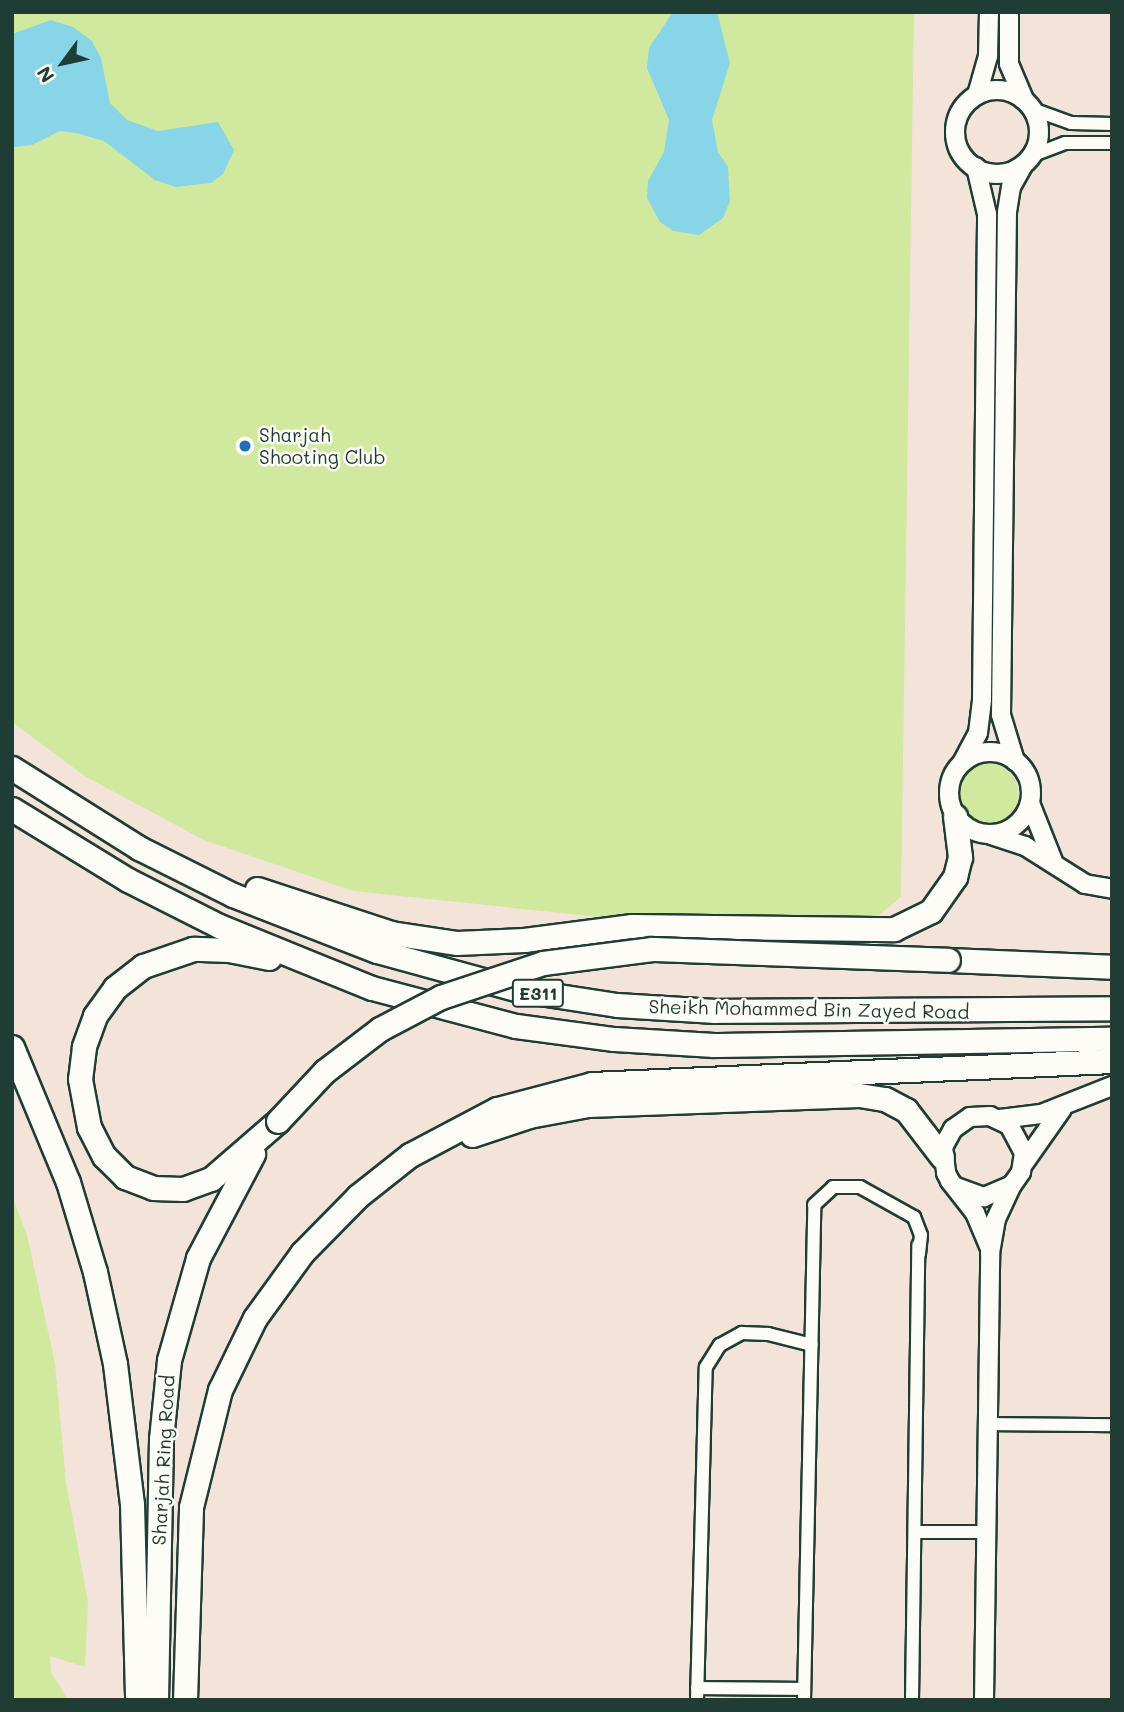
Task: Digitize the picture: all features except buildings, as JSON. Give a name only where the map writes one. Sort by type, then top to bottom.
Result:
[{"type":"highway","name":"Sheikh Mohammed Bin Zayed Road","points":[[12,768],[139,848],[233,895],[366,947],[472,979],[568,998],[738,1011],[1112,1008]]},
{"type":"highway","name":"Sheikh Mohammed Bin Zayed Road","points":[[12,809],[173,904],[326,970],[467,1016],[614,1039],[831,1046],[1112,1039]]},
{"type":"highway","points":[[139,848],[321,912],[424,940],[491,943],[594,929],[670,925],[873,930],[913,922],[945,896],[960,857],[955,816]]},
{"type":"highway","points":[[326,970],[229,950],[176,952],[128,976],[103,1002],[89,1031],[80,1079],[89,1127],[108,1162],[138,1184],[168,1190],[197,1185],[223,1170],[278,1121],[326,1071],[380,1029],[452,992],[543,963],[652,949],[1112,967]]},
{"type":"highway","points":[[12,1047],[72,1193],[115,1364],[132,1504],[137,1700]]},
{"type":"highway","points":[[358,1196],[410,1156],[467,1122],[560,1089],[625,1080],[1112,1061]]},
{"type":"highway","points":[[358,1196],[444,1148],[500,1125],[558,1109],[618,1103],[873,1097],[895,1104],[915,1117],[942,1157]]},
{"type":"highway","name":"Sharjah Ring Road","points":[[156,1700],[161,1439],[174,1334],[208,1233],[233,1186],[278,1121]]},
{"type":"highway","name":"Sharjah Ring Road","points":[[185,1700],[191,1507],[220,1390],[277,1284],[358,1196]]},
{"type":"street","points":[[989,12],[988,56],[977,95],[960,113],[956,137],[966,159],[976,167],[999,174],[1065,143],[1112,143]]},
{"type":"street","points":[[1009,12],[1009,64],[1039,133],[1008,200],[1001,699],[1004,731],[1015,761],[1029,780],[1030,803],[1054,864]]},
{"type":"street","points":[[977,95],[996,90],[1071,123],[1112,124]]},
{"type":"street","points":[[976,167],[987,214],[982,716],[948,791],[955,816],[971,830],[1025,846],[1085,884],[1112,889]]},
{"type":"street","points":[[962,763],[993,752],[1015,761]]},
{"type":"street","points":[[991,835],[1016,826],[1030,803]]},
{"type":"street","points":[[990,1253],[979,1220],[956,1187],[942,1157],[947,1137],[961,1122],[980,1115],[1000,1119],[1034,1116],[1112,1086]]},
{"type":"street","points":[[984,1700],[990,1253],[996,1219],[1012,1185],[1044,1129],[1066,1104]]},
{"type":"street","points":[[1000,1119],[1016,1133],[1023,1164]]},
{"type":"street","points":[[812,1345],[768,1334],[742,1333],[720,1345],[706,1367],[697,1694],[804,1694],[812,1345],[814,1205],[825,1191],[842,1184],[860,1187],[892,1205],[911,1226],[919,1254],[912,1700]]},
{"type":"street","points":[[956,1187],[984,1198],[1012,1185]]},
{"type":"street","points":[[988,1424],[1112,1425]]},
{"type":"street","points":[[915,1532],[986,1532]]},
{"type":"green space","points":[[12,12],[914,12],[901,897],[873,920],[599,917],[353,891],[204,840],[86,777],[12,722]]},
{"type":"green space","points":[[985,762],[998,765],[1009,772],[1016,783],[1019,796],[1016,809],[1009,820],[998,827],[985,830],[972,827],[961,820],[954,809],[951,796],[954,783],[961,772],[972,765]]},
{"type":"green space","points":[[12,1196],[27,1235],[55,1363],[66,1482],[88,1602],[85,1667],[50,1656],[51,1672],[68,1700],[16,1700],[12,1693]]},
{"type":"water","points":[[673,12],[717,12],[730,63],[712,120],[718,152],[728,167],[730,201],[723,218],[699,235],[673,231],[660,222],[647,198],[648,181],[664,152],[669,120],[647,68],[649,48]]},
{"type":"water","points":[[51,20],[73,27],[92,41],[101,58],[110,103],[127,120],[158,131],[218,122],[234,150],[223,174],[211,183],[176,187],[155,180],[104,141],[76,133],[60,131],[32,145],[12,147],[12,34]]},
{"type":"place","name":"Sharjah Shooting Club","points":[[245,446]]}]
